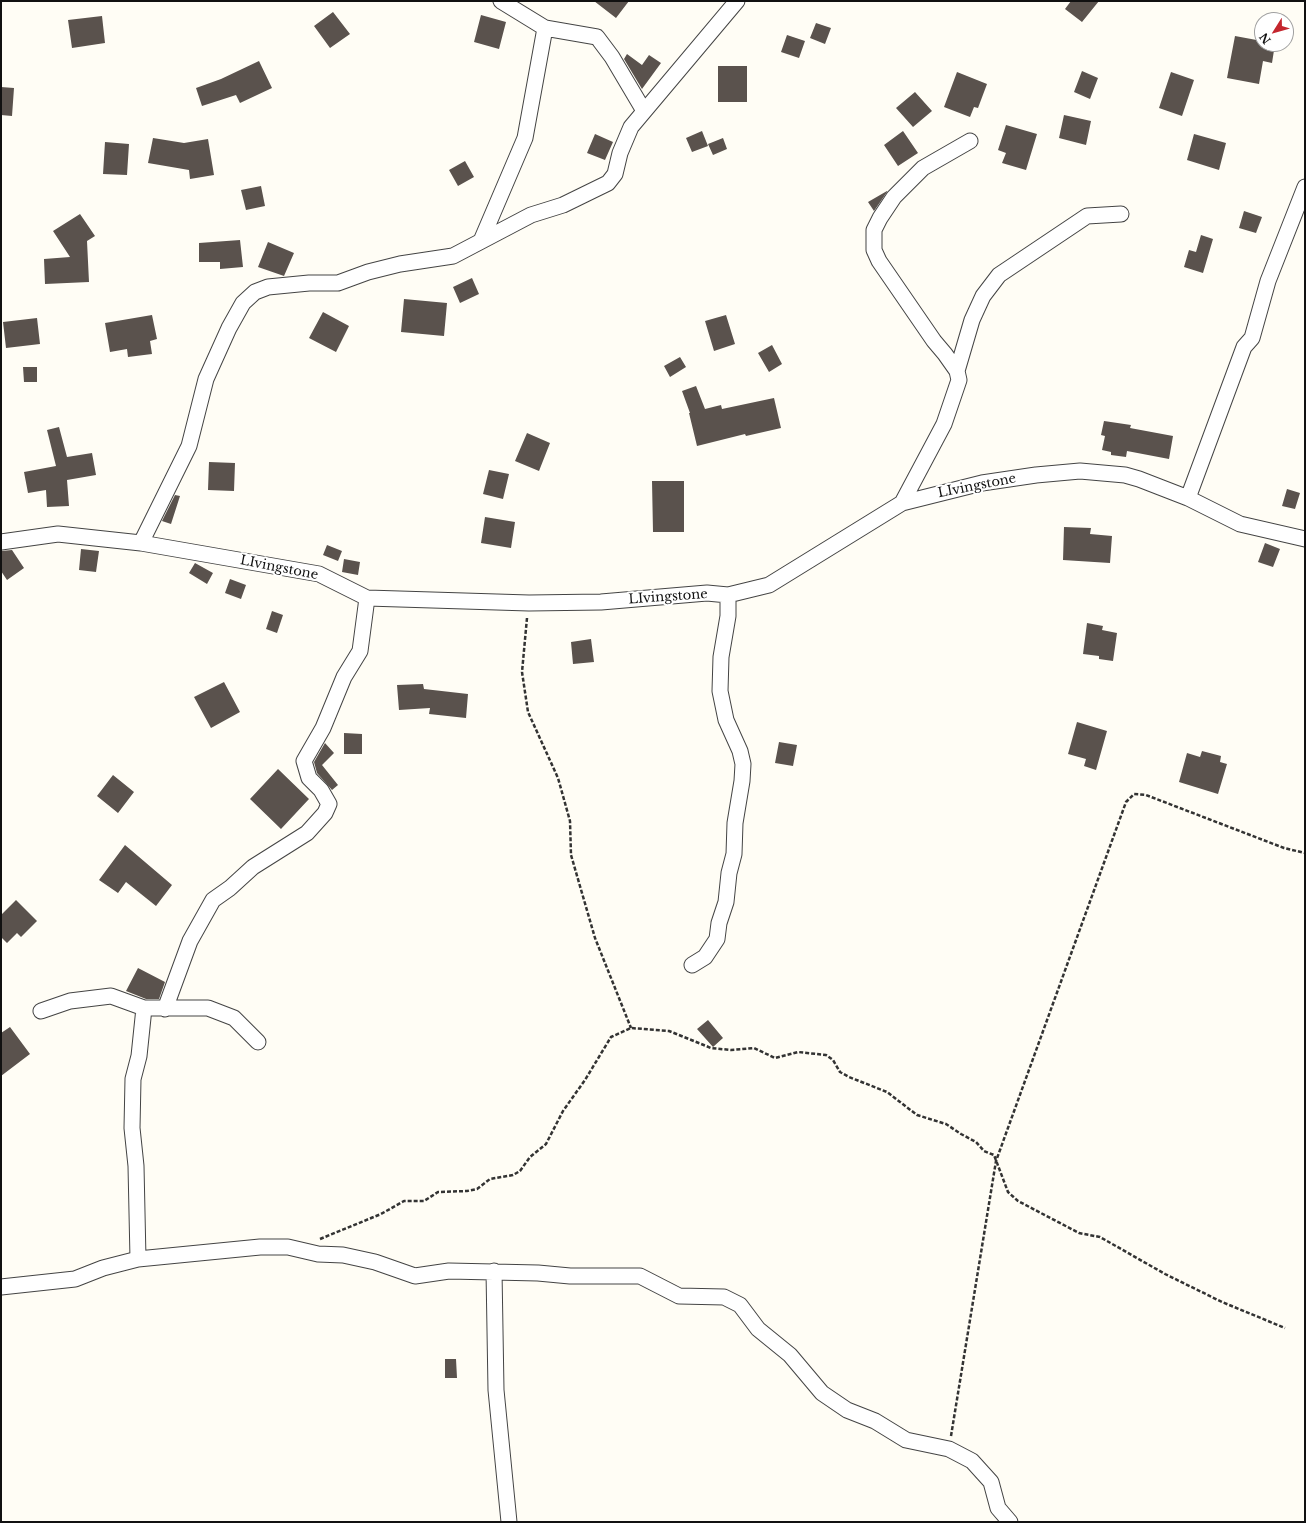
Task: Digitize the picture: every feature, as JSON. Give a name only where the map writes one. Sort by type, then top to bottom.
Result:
[{"type":"street","points":[[501,1],[545,28],[597,37],[612,57],[644,111]]},
{"type":"street","points":[[141,543],[189,446],[206,379],[229,328],[243,303],[255,292],[268,288],[309,283],[338,283],[368,272],[400,264],[453,256],[531,215],[563,205],[608,183],[615,174],[620,153],[631,127],[737,1]]},
{"type":"street","points":[[481,241],[525,138],[545,28]]},
{"type":"street","points":[[902,503],[944,424],[953,403],[960,380],[957,371],[879,261],[874,250],[874,230],[894,197],[923,168],[970,141]]},
{"type":"street","points":[[1188,498],[1244,347],[1252,338],[1268,281],[1305,187]]},
{"type":"street","points":[[957,371],[972,320],[983,296],[999,275],[1087,216],[1121,214]]},
{"type":"street","name":"LIvingstone","points":[[1,542],[58,534],[141,543],[319,574],[368,598],[529,603],[601,602],[707,593],[728,595],[769,585],[902,503],[982,483],[1036,475],[1080,471],[1125,475],[1151,483],[1188,498],[1240,524],[1305,539]]},
{"type":"street","points":[[692,965],[705,957],[717,939],[719,923],[726,902],[729,873],[734,854],[735,823],[742,781],[743,764],[726,720],[720,691],[721,657],[728,616],[728,595]]},
{"type":"street","points":[[165,1009],[190,941],[213,900],[230,888],[253,866],[307,833],[325,813],[329,804],[321,790],[309,778],[304,761],[322,728],[344,677],[360,651],[368,598]]},
{"type":"street","points":[[41,1011],[70,1001],[111,996],[144,1008],[208,1008],[234,1018],[258,1042]]},
{"type":"street","points":[[138,1259],[136,1166],[132,1128],[132,1079],[139,1056],[144,1008]]},
{"type":"street","points":[[1,1287],[75,1279],[103,1268],[138,1259],[232,1250],[288,1247],[318,1254],[343,1255],[374,1262],[415,1276],[448,1271],[538,1272],[570,1276],[640,1276],[679,1296],[724,1297],[740,1305],[758,1329],[790,1355],[822,1393],[847,1410],[875,1421],[906,1440],[949,1448],[972,1461],[991,1482],[998,1508],[1010,1522]]},
{"type":"street","points":[[494,1271],[496,1390],[508,1522]]},
{"type":"path","points":[[529,603],[522,672],[528,712],[558,778],[570,821],[571,855],[595,938],[631,1028]]},
{"type":"path","points":[[949,1448],[996,1161],[1126,802],[1134,794],[1146,795],[1284,848],[1305,853]]},
{"type":"path","points":[[318,1240],[381,1214],[404,1201],[424,1201],[438,1192],[477,1189],[490,1179],[503,1177],[520,1171],[530,1157],[546,1144],[563,1111],[585,1080],[611,1037],[631,1028],[669,1031],[711,1048],[732,1050],[754,1048],[775,1058],[798,1052],[826,1055],[832,1060],[840,1072],[887,1092],[917,1115],[946,1124],[976,1142],[984,1151],[994,1155],[1001,1178],[1008,1192],[1018,1201],[1079,1233],[1100,1236],[1165,1274],[1222,1302],[1285,1328]]},
{"type":"building","points":[[594,1],[629,1],[616,18]]},
{"type":"building","points":[[1071,1],[1099,1],[1082,22],[1065,9]]},
{"type":"building","points":[[333,12],[350,34],[330,48],[314,26]]},
{"type":"building","points":[[481,15],[506,22],[499,49],[474,42]]},
{"type":"building","points":[[102,16],[105,43],[72,48],[68,20]]},
{"type":"building","points":[[816,23],[831,28],[825,44],[810,38]]},
{"type":"building","points":[[787,35],[805,41],[799,58],[781,52]]},
{"type":"building","points":[[1235,36],[1254,40],[1254,52],[1274,52],[1272,63],[1263,61],[1259,84],[1227,78]]},
{"type":"building","points":[[627,54],[642,65],[649,55],[661,63],[642,89],[624,59]]},
{"type":"building","points":[[259,61],[272,88],[240,103],[236,95],[202,106],[196,88],[221,79]]},
{"type":"building","points":[[718,66],[747,66],[747,102],[718,102]]},
{"type":"building","points":[[1082,71],[1098,78],[1090,99],[1074,92]]},
{"type":"building","points":[[957,72],[987,84],[978,108],[974,107],[970,117],[944,107]]},
{"type":"building","points":[[1171,72],[1194,80],[1182,116],[1159,108]]},
{"type":"building","points":[[1,87],[14,88],[12,116],[1,115]]},
{"type":"building","points":[[915,92],[932,111],[913,127],[896,108]]},
{"type":"building","points":[[1064,115],[1091,121],[1086,145],[1059,138]]},
{"type":"building","points":[[1006,125],[1037,134],[1026,170],[1002,163],[1006,153],[998,150]]},
{"type":"building","points":[[702,131],[708,146],[692,152],[686,138]]},
{"type":"building","points":[[903,131],[918,153],[898,166],[884,145]]},
{"type":"building","points":[[595,134],[613,142],[605,160],[587,153]]},
{"type":"building","points":[[1194,134],[1226,143],[1219,170],[1187,160]]},
{"type":"building","points":[[153,138],[184,143],[208,139],[214,175],[190,179],[189,170],[148,163]]},
{"type":"building","points":[[723,138],[727,149],[713,155],[708,144]]},
{"type":"building","points":[[105,142],[129,144],[127,175],[103,174]]},
{"type":"building","points":[[465,161],[474,177],[458,186],[449,170]]},
{"type":"building","points":[[261,186],[265,206],[246,210],[241,190]]},
{"type":"building","points":[[887,192],[874,211],[868,202]]},
{"type":"building","points":[[1244,211],[1262,217],[1256,233],[1239,228]]},
{"type":"building","points":[[80,214],[95,236],[87,241],[89,282],[45,284],[44,259],[70,257],[53,231]]},
{"type":"building","points":[[1201,235],[1213,239],[1203,273],[1184,267],[1189,250],[1196,252]]},
{"type":"building","points":[[240,240],[243,267],[220,269],[220,262],[199,262],[199,243]]},
{"type":"building","points":[[268,242],[294,253],[284,276],[258,267]]},
{"type":"building","points":[[472,278],[479,294],[460,303],[453,287]]},
{"type":"building","points":[[404,299],[447,303],[444,336],[401,332]]},
{"type":"building","points":[[323,312],[349,326],[336,352],[309,338]]},
{"type":"building","points":[[152,315],[157,339],[150,341],[152,354],[128,357],[127,349],[110,352],[105,323]]},
{"type":"building","points":[[726,315],[735,344],[714,351],[705,321]]},
{"type":"building","points":[[37,318],[40,344],[6,348],[3,322]]},
{"type":"building","points":[[772,345],[782,364],[769,372],[758,353]]},
{"type":"building","points":[[680,357],[686,367],[670,377],[664,366]]},
{"type":"building","points":[[23,367],[37,367],[37,382],[24,382]]},
{"type":"building","points":[[696,386],[705,409],[721,405],[722,409],[774,398],[781,428],[746,436],[745,434],[697,446],[690,413],[682,391]]},
{"type":"building","points":[[1104,421],[1131,425],[1130,428],[1173,436],[1169,459],[1127,451],[1126,457],[1111,455],[1111,452],[1102,450],[1105,436],[1101,435]]},
{"type":"building","points":[[59,427],[67,457],[92,453],[96,475],[67,480],[69,506],[47,507],[46,490],[28,493],[24,472],[56,466],[47,430]]},
{"type":"building","points":[[527,433],[550,443],[539,471],[515,461]]},
{"type":"building","points":[[209,462],[235,463],[234,491],[208,490]]},
{"type":"building","points":[[489,470],[509,474],[503,499],[483,494]]},
{"type":"building","points":[[652,481],[684,481],[684,532],[653,532]]},
{"type":"building","points":[[1287,489],[1300,493],[1295,509],[1282,506]]},
{"type":"building","points":[[175,495],[180,496],[171,524],[162,521]]},
{"type":"building","points":[[485,517],[515,522],[511,548],[481,543]]},
{"type":"building","points":[[1064,527],[1091,528],[1090,534],[1112,536],[1110,563],[1063,560]]},
{"type":"building","points":[[1265,543],[1280,549],[1273,567],[1258,562]]},
{"type":"building","points":[[327,545],[342,551],[338,561],[323,555]]},
{"type":"building","points":[[81,549],[99,551],[96,572],[79,570]]},
{"type":"building","points":[[12,550],[24,568],[7,580],[1,571],[1,551]]},
{"type":"building","points":[[344,559],[360,562],[358,575],[342,572]]},
{"type":"building","points":[[195,563],[213,573],[207,584],[189,573]]},
{"type":"building","points":[[230,579],[246,585],[241,599],[225,593]]},
{"type":"building","points":[[272,611],[283,615],[277,633],[266,629]]},
{"type":"building","points":[[1087,623],[1103,626],[1102,630],[1117,633],[1113,661],[1099,659],[1099,656],[1083,654]]},
{"type":"building","points":[[591,639],[594,662],[573,664],[571,642]]},
{"type":"building","points":[[224,682],[240,712],[211,728],[194,697]]},
{"type":"building","points":[[423,684],[424,689],[468,694],[466,718],[429,714],[430,708],[399,710],[397,685]]},
{"type":"building","points":[[1077,722],[1107,731],[1096,770],[1084,766],[1086,759],[1068,754]]},
{"type":"building","points":[[344,733],[362,734],[362,754],[344,754]]},
{"type":"building","points":[[779,742],[797,745],[793,766],[775,763]]},
{"type":"building","points":[[325,743],[334,753],[322,765],[338,785],[332,790],[317,773],[314,762]]},
{"type":"building","points":[[1202,751],[1221,756],[1220,762],[1227,764],[1218,794],[1179,782],[1187,753],[1200,757]]},
{"type":"building","points":[[278,769],[309,799],[281,829],[250,799]]},
{"type":"building","points":[[113,775],[134,792],[118,813],[97,796]]},
{"type":"building","points":[[125,845],[172,885],[156,906],[126,882],[118,893],[99,880]]},
{"type":"building","points":[[16,900],[37,921],[21,937],[17,933],[7,943],[1,937],[1,915]]},
{"type":"building","points":[[138,968],[165,982],[159,999],[146,999],[126,991]]},
{"type":"building","points":[[708,1020],[723,1038],[713,1047],[697,1029]]},
{"type":"building","points":[[10,1027],[30,1054],[1,1076],[1,1033]]},
{"type":"building","points":[[445,1359],[456,1359],[457,1378],[445,1378]]}]
